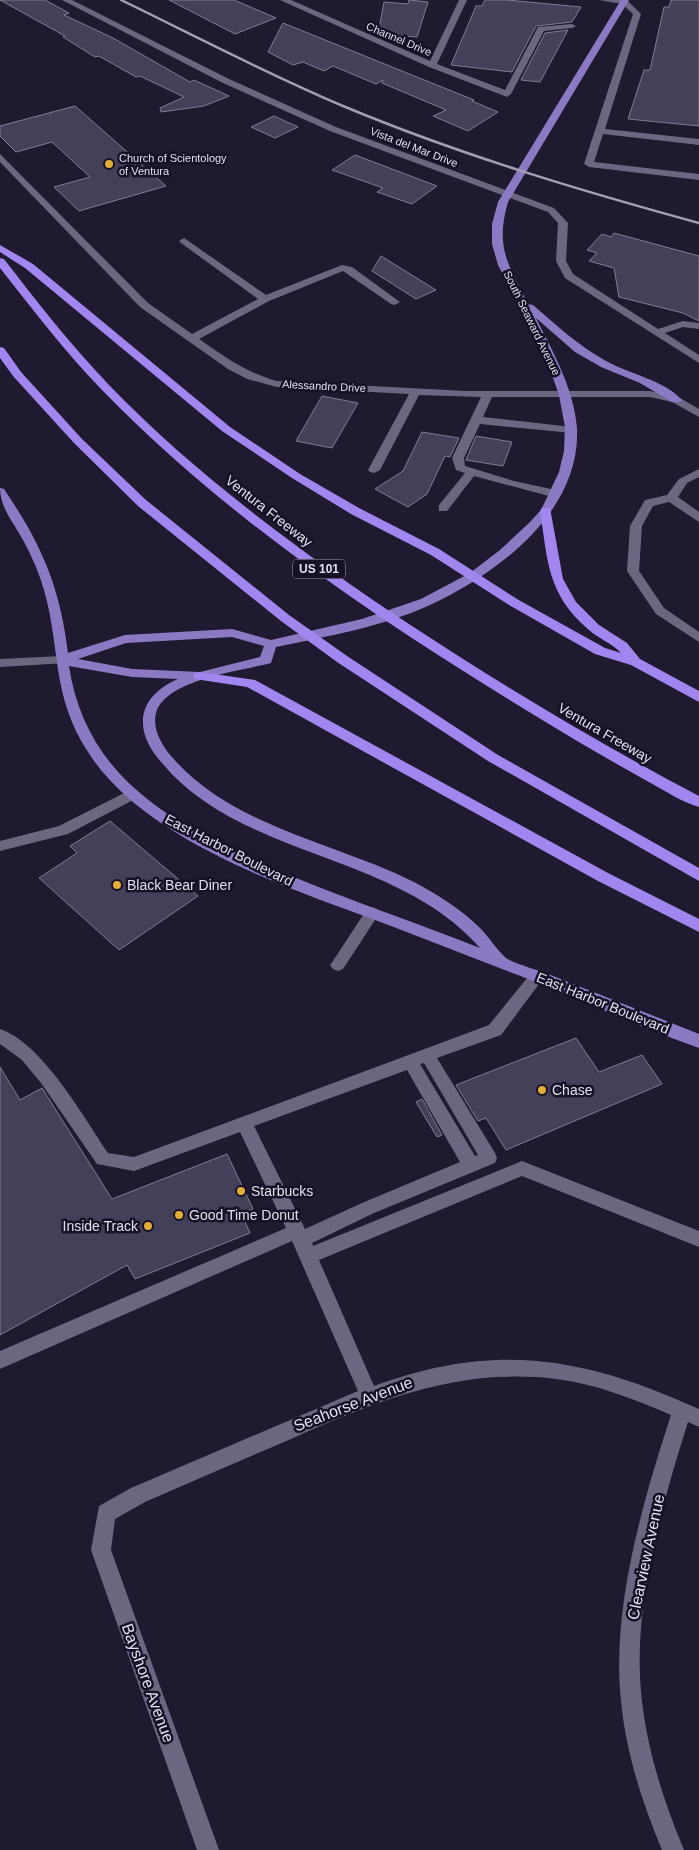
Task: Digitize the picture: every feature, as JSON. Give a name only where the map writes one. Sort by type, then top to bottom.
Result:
[{"type":"highway","points":[[0,248],[29,266],[226,429],[296,476],[355,511],[434,552],[513,602],[600,650],[636,662],[699,697]]},
{"type":"highway","name":"Ventura Freeway","points":[[0,261],[74,353],[122,403],[192,468],[266,530],[349,591],[475,673],[561,726],[699,802]]},
{"type":"highway","points":[[0,350],[17,374]]},
{"type":"highway","points":[[0,359],[17,374],[78,441],[142,503],[284,618],[342,659],[493,758],[699,875]]},
{"type":"highway","points":[[546,511],[557,579],[571,604],[594,628],[622,646],[636,662]]},
{"type":"highway","points":[[200,676],[250,683],[603,877],[699,926]]},
{"type":"main road","name":"South Seaward Avenue","points":[[62,660],[125,639],[232,633],[272,644],[365,623],[438,596],[474,576],[504,553],[546,511],[556,494],[565,472],[572,430],[565,395],[551,358],[503,265],[497,244],[497,224],[503,202],[625,1]]},
{"type":"main road","points":[[519,298],[579,350],[604,365],[644,381],[676,400]]},
{"type":"main road","name":"East Harbor Boulevard","points":[[0,492],[24,530],[43,570],[58,621],[62,660],[73,712],[96,753],[132,794],[156,813],[271,874],[537,976],[699,1041]]},
{"type":"main road","name":"South Seaward Avenue","points":[[62,660],[132,673],[200,676],[266,660],[272,644]]},
{"type":"main road","points":[[200,676],[161,694],[152,705],[148,718],[149,734],[159,753],[196,787],[247,819],[412,888],[469,927],[500,962]]},
{"type":"street","name":"Vista del Mar Drive","points":[[66,0],[264,99],[333,129],[537,205],[556,214],[564,223],[561,261],[569,276],[699,360]]},
{"type":"street","name":"Channel Drive","points":[[284,0],[296,2],[432,65],[506,94],[541,29],[572,26]]},
{"type":"street","points":[[432,65],[463,0]]},
{"type":"street","points":[[603,0],[625,1],[637,14],[589,164],[699,177]]},
{"type":"street","points":[[598,131],[699,142]]},
{"type":"street","name":"Alessandro Drive","points":[[0,157],[130,294],[191,339],[232,367],[251,377],[277,384],[416,391],[565,395],[650,394],[676,400],[699,414]]},
{"type":"street","points":[[184,241],[266,299]]},
{"type":"street","points":[[191,339],[266,299],[342,268],[348,269],[395,302]]},
{"type":"street","points":[[658,333],[672,326],[687,323],[699,326]]},
{"type":"street","points":[[374,470],[416,391]]},
{"type":"street","points":[[488,394],[458,458],[460,468],[511,484],[556,494]]},
{"type":"street","points":[[476,420],[572,430]]},
{"type":"street","points":[[699,472],[683,481],[671,498],[649,504],[636,526],[633,571],[660,611],[699,638]]},
{"type":"street","points":[[443,508],[471,473]]},
{"type":"street","points":[[671,498],[699,518]]},
{"type":"street","name":"South Seaward Avenue","points":[[0,663],[62,660]]},
{"type":"street","points":[[0,846],[63,830],[132,794]]},
{"type":"street","points":[[338,965],[372,913]]},
{"type":"street","points":[[0,1035],[28,1055],[103,1159],[134,1164],[495,1030],[537,976]]},
{"type":"street","points":[[0,1360],[489,1158],[427,1055]]},
{"type":"street","points":[[410,1062],[471,1165]]},
{"type":"street","points":[[245,1124],[308,1256],[370,1395]]},
{"type":"street","points":[[308,1256],[522,1168],[699,1239]]},
{"type":"street","name":"Seahorse Avenue","points":[[106,1514],[138,1495],[370,1395],[431,1375],[462,1370],[525,1367],[589,1376],[620,1385],[691,1414]]},
{"type":"street","name":"Clearview Avenue","points":[[673,1850],[649,1787],[637,1740],[631,1693],[629,1649],[632,1606],[668,1452],[691,1414]]},
{"type":"street","name":"Bayshore Avenue","points":[[106,1514],[101,1550],[208,1850]]},
{"type":"building","points":[[0,0],[45,0],[69,13],[64,15],[113,38],[190,82],[194,80],[229,96],[204,106],[161,112],[160,108],[184,97],[140,76],[136,77],[99,56],[95,57],[63,37],[65,36]]},
{"type":"building","points":[[169,0],[234,0],[276,18],[235,34]]},
{"type":"building","points":[[409,0],[428,2],[417,37],[378,34],[384,2],[408,4]]},
{"type":"building","points":[[485,0],[507,0],[581,7],[572,22],[536,26],[512,72],[451,65],[476,6],[482,6]]},
{"type":"building","points":[[671,0],[699,0],[699,126],[628,119],[644,70],[650,70],[664,7],[669,7]]},
{"type":"building","points":[[283,23],[474,100],[472,101],[498,112],[468,131],[433,116],[446,110],[382,83],[383,80],[376,84],[333,66],[324,71],[303,62],[293,65],[268,52]]},
{"type":"building","points":[[568,30],[540,82],[521,80],[545,33]]},
{"type":"building","name":"Church of Scientology of Ventura","points":[[75,106],[166,186],[79,211],[54,187],[90,177],[52,142],[16,152],[0,136],[0,126]]},
{"type":"building","points":[[274,116],[298,127],[275,138],[251,127]]},
{"type":"building","points":[[355,155],[437,186],[412,204],[377,192],[383,188],[332,170]]},
{"type":"building","points":[[614,233],[699,256],[699,321],[683,313],[619,297],[614,268],[589,261],[597,253],[587,250],[602,234],[611,237]]},
{"type":"building","points":[[381,256],[436,290],[416,299],[372,271]]},
{"type":"building","points":[[322,396],[358,403],[332,448],[296,441]]},
{"type":"building","points":[[422,432],[459,438],[450,457],[445,456],[427,494],[408,507],[375,489],[403,471]]},
{"type":"building","points":[[476,436],[512,442],[503,466],[466,460]]},
{"type":"building","points":[[110,821],[198,896],[119,950],[39,878],[77,853],[70,846]]},
{"type":"building","points":[[576,1038],[599,1072],[642,1055],[662,1084],[506,1150],[486,1118],[478,1121],[456,1085]]},
{"type":"building","points":[[0,1067],[20,1100],[42,1088],[112,1199],[227,1154],[253,1209],[241,1213],[250,1233],[135,1279],[127,1265],[0,1335]]},
{"type":"building","points":[[422,1099],[442,1135],[437,1137],[416,1102]]},
{"type":"railway","points":[[121,0],[287,81],[343,106],[430,140],[608,198],[699,223]]},
{"type":"place","name":"Church of Scientology of Ventura","points":[[109,164]]},
{"type":"place","name":"Black Bear Diner","points":[[117,885]]},
{"type":"place","name":"Chase","points":[[542,1090]]},
{"type":"place","name":"Starbucks","points":[[241,1191]]},
{"type":"place","name":"Good Time Donut","points":[[179,1215]]},
{"type":"place","name":"Inside Track","points":[[148,1226]]}]
